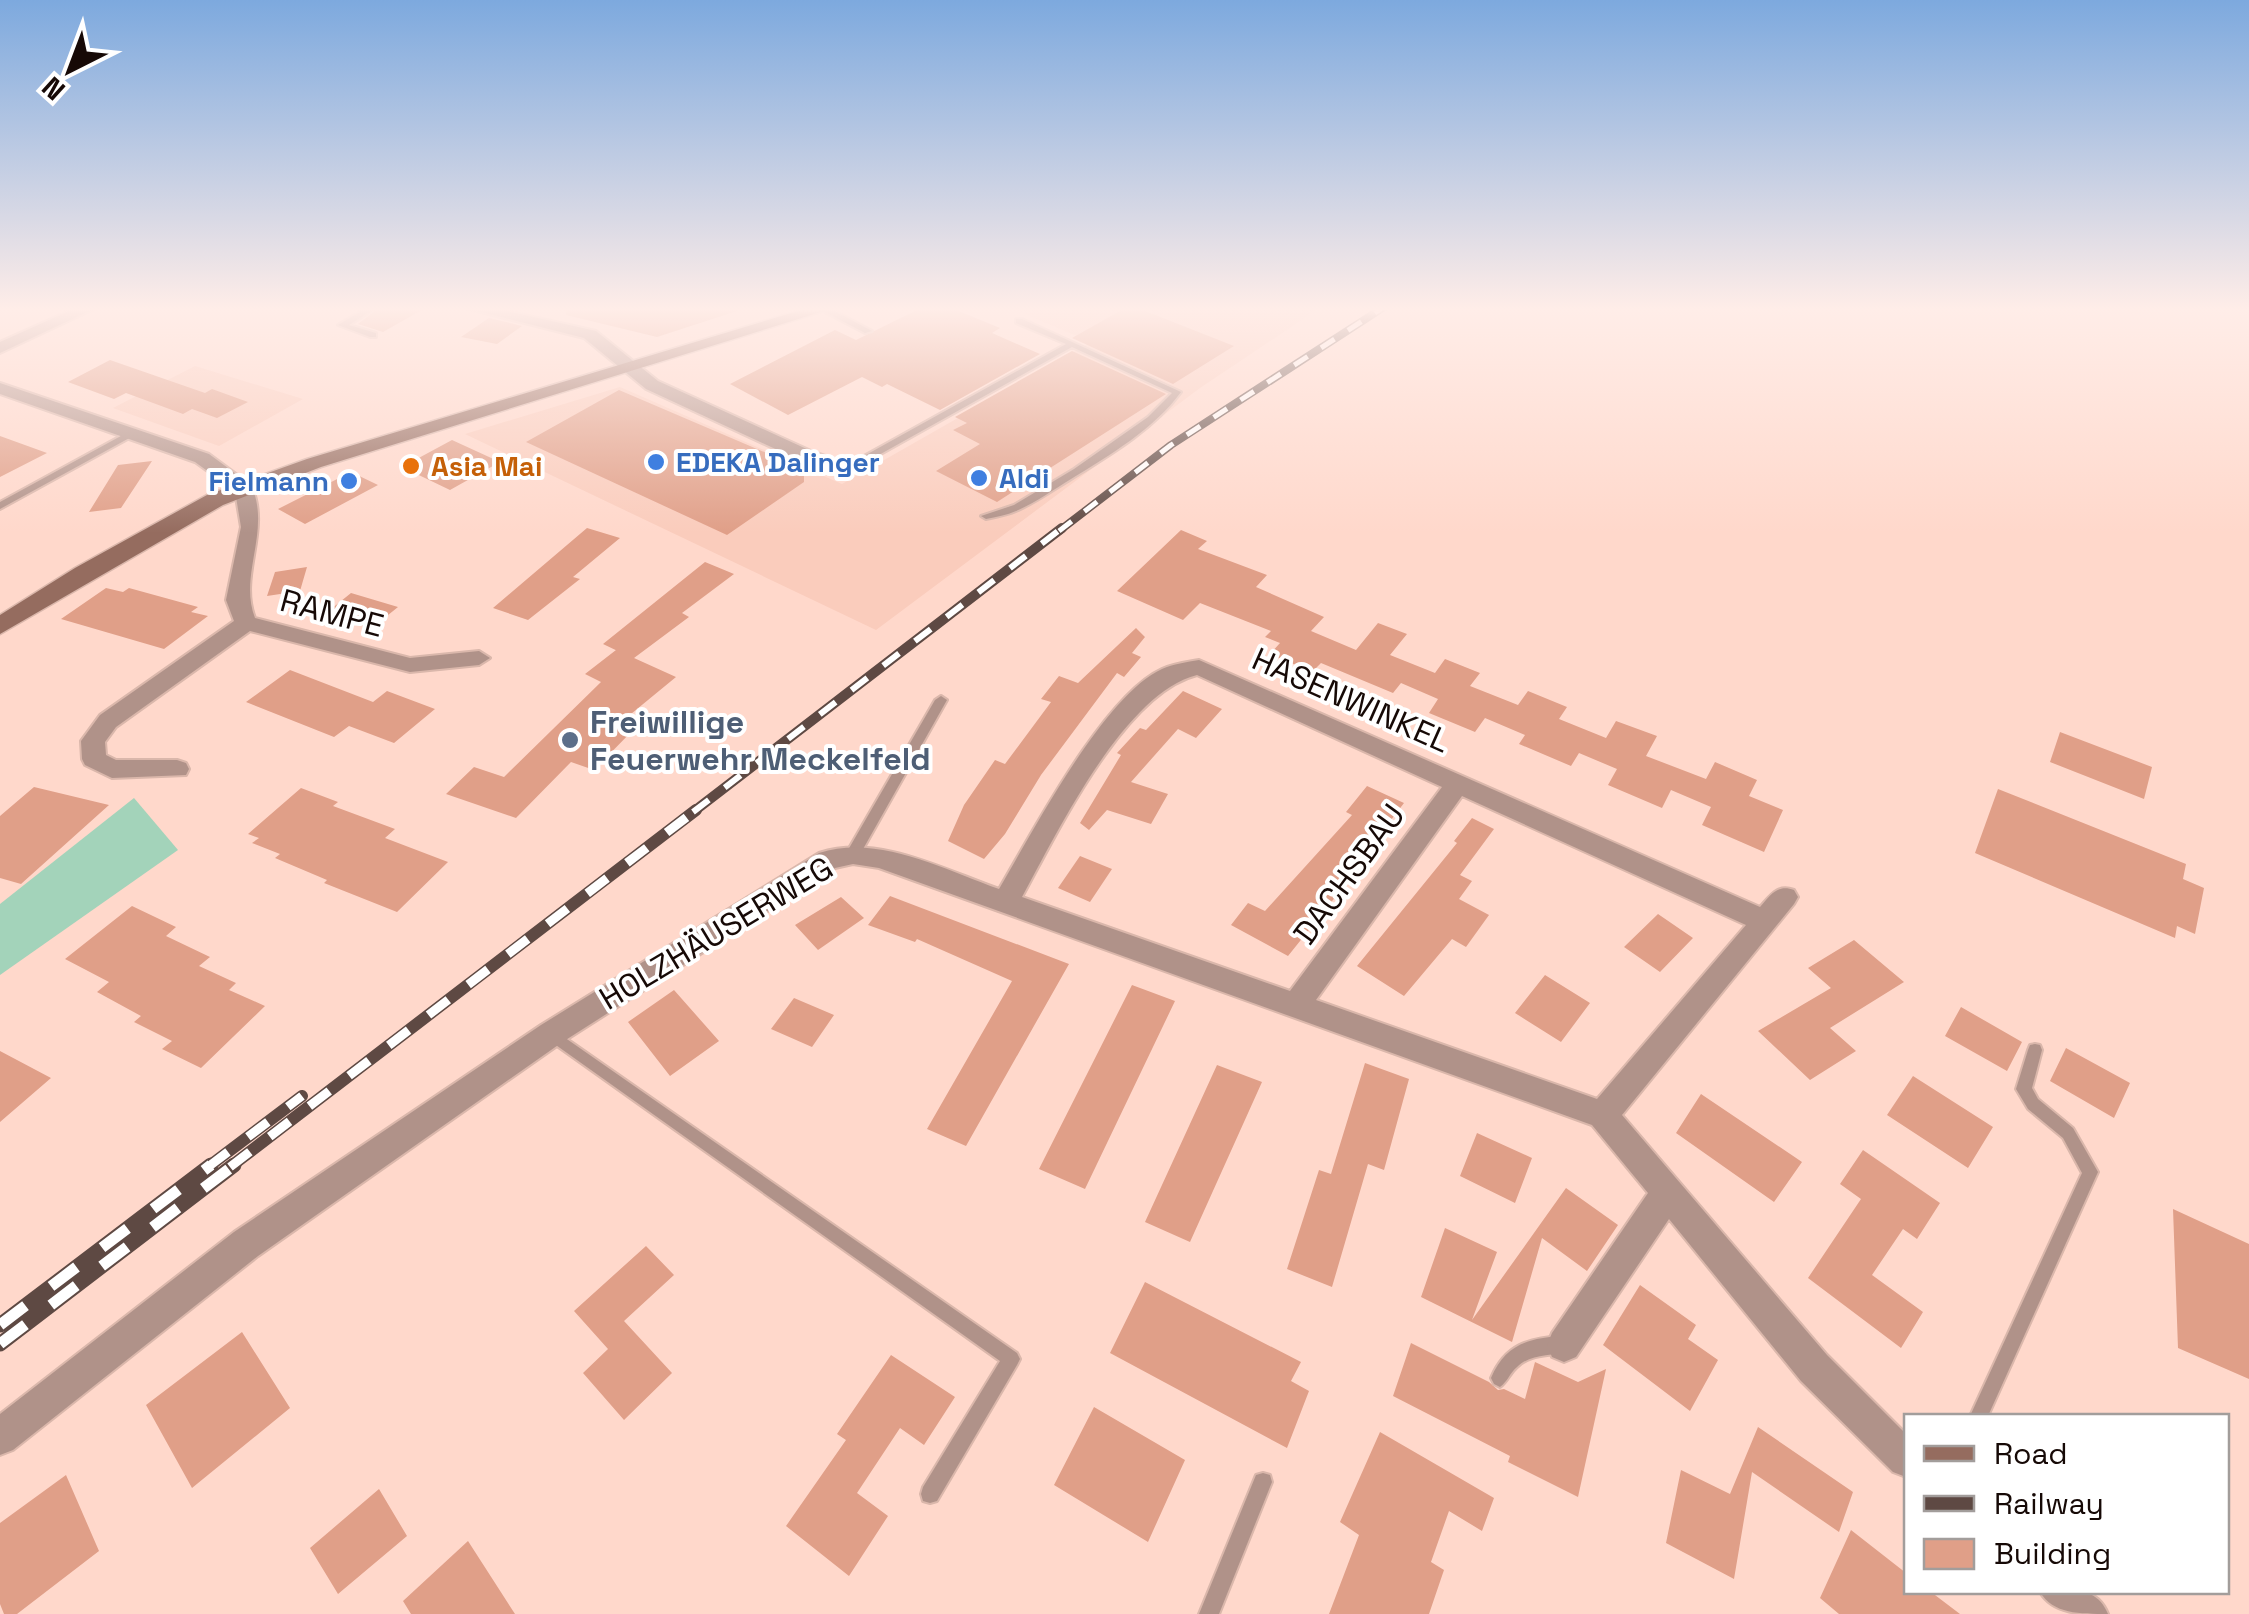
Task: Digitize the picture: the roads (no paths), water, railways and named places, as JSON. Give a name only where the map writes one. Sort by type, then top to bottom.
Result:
[{"type":"main road","points":[[0,626],[170,523],[244,489],[314,463],[585,382]]},
{"type":"street","points":[[648,382],[804,455],[849,468]]},
{"type":"street","points":[[0,388],[202,458],[244,489]]},
{"type":"street","name":"RAMPE","points":[[244,489],[251,526],[236,600],[246,623],[410,665],[480,658]]},
{"type":"street","points":[[176,769],[112,770],[94,758],[93,741],[108,720],[246,623]]},
{"type":"street","name":"HASENWINKEL","points":[[1005,902],[1081,770],[1147,688],[1170,674],[1198,667],[1764,921]]},
{"type":"street","name":"DACHSBAU","points":[[1296,1006],[1458,783]]},
{"type":"street","name":"HOLZHÄUSERWEG","points":[[0,1438],[246,1244],[551,1034],[828,860],[853,854],[881,858],[1604,1115]]},
{"type":"street","points":[[1785,897],[1604,1115],[1666,1195],[1814,1368],[1904,1457]]},
{"type":"street","points":[[1564,1345],[1666,1195]]},
{"type":"street","points":[[2063,1594],[2088,1614]]},
{"type":"lane","points":[[849,468],[1003,382]]},
{"type":"lane","points":[[986,516],[1013,510],[1118,442],[1174,400],[1177,392],[1161,382]]},
{"type":"lane","points":[[0,506],[130,434]]},
{"type":"lane","points":[[853,854],[941,700]]},
{"type":"lane","points":[[551,1034],[1011,1359],[930,1494]]},
{"type":"lane","points":[[1980,1414],[2090,1172],[2068,1134],[2033,1104],[2024,1089],[2034,1050]]},
{"type":"lane","points":[[1500,1378],[1504,1366],[1521,1354],[1540,1346],[1564,1345]]},
{"type":"lane","points":[[1209,1614],[1263,1482]]},
{"type":"railway","points":[[1059,531],[1171,445],[1268,382]]},
{"type":"railway","points":[[693,812],[1062,528]]},
{"type":"railway","points":[[230,1167],[696,810]]},
{"type":"railway","points":[[208,1167],[302,1096]]},
{"type":"railway","points":[[0,1325],[211,1165]]},
{"type":"railway","points":[[0,1344],[234,1165]]},
{"type":"place","name":"EDEKA Dalinger","points":[[656,462]]},
{"type":"place","name":"Asia Mai","points":[[411,466]]},
{"type":"place","name":"Aldi","points":[[979,478]]},
{"type":"place","name":"Fielmann","points":[[349,481]]},
{"type":"place","name":"Freiwillige Feuerwehr Meckelfeld","points":[[570,740]]}]
